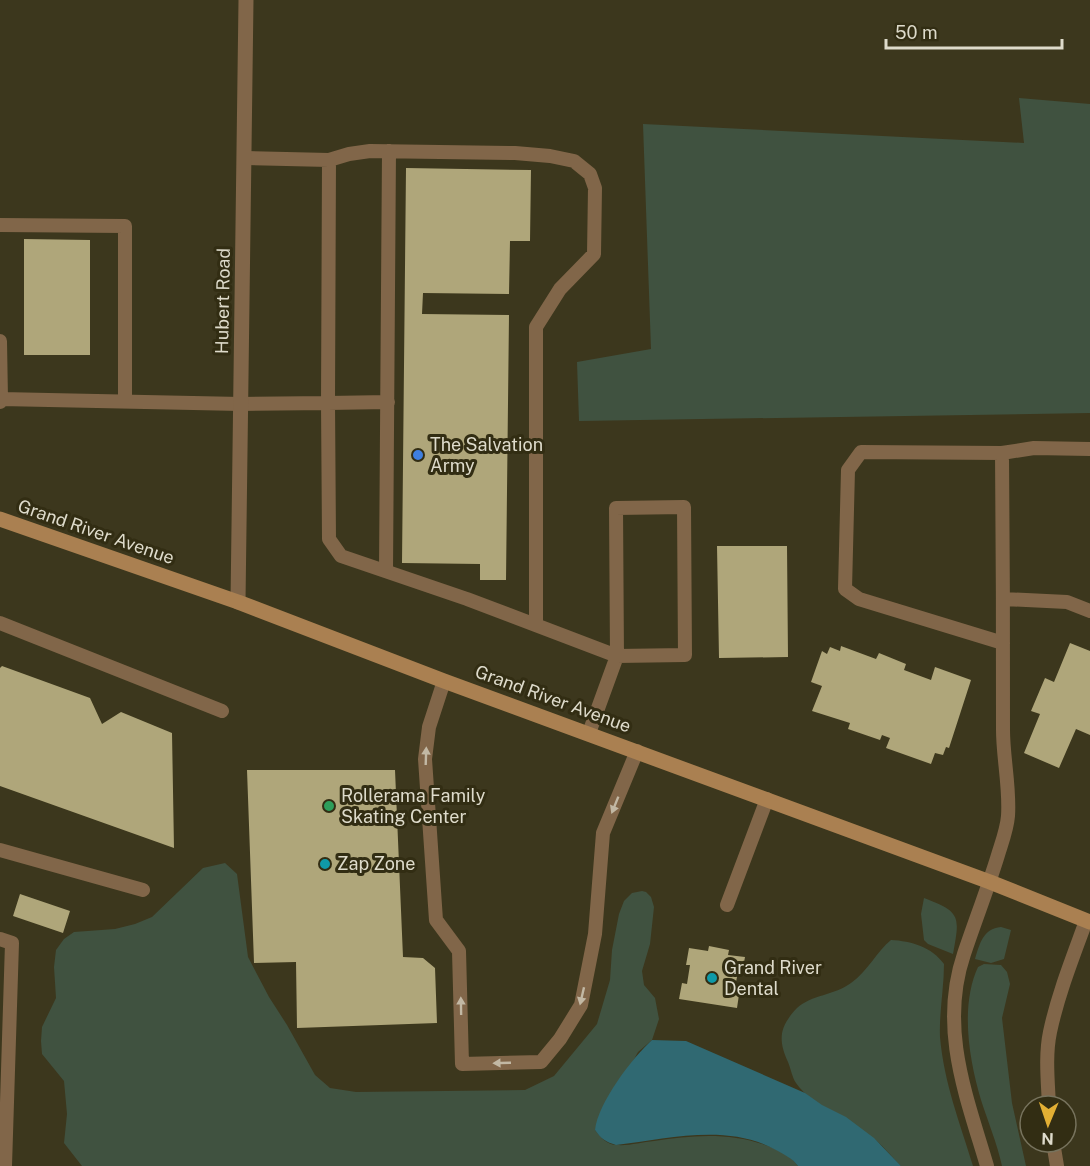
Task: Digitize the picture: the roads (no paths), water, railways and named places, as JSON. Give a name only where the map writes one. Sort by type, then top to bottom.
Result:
[{"type":"main road","name":"Grand River Avenue","points":[[0,519],[238,602],[444,681],[990,882],[1088,922]]},
{"type":"street","name":"Hubert Road","points":[[238,602],[246,0]]},
{"type":"lane","points":[[386,571],[389,152]]},
{"type":"lane","points":[[245,158],[329,160],[360,153],[515,153],[574,161],[590,174],[595,188],[594,254],[560,289],[536,327],[536,625]]},
{"type":"lane","points":[[329,160],[329,539],[341,556],[617,656],[685,655],[684,507],[616,508],[617,656],[589,733]]},
{"type":"lane","points":[[0,225],[125,226],[125,401]]},
{"type":"lane","points":[[0,340],[0,400],[241,404],[388,402]]},
{"type":"lane","points":[[1003,643],[859,599],[845,589],[848,470],[861,453],[1002,453],[1034,448],[1090,449]]},
{"type":"lane","points":[[987,1166],[961,1078],[956,1055],[954,1015],[961,965],[1006,831],[1008,813],[1003,751],[1002,453]]},
{"type":"lane","points":[[1004,599],[1067,602],[1090,611]]},
{"type":"lane","points":[[0,623],[222,711]]},
{"type":"lane","points":[[444,681],[429,728],[425,759],[436,920],[459,951],[462,1064],[541,1062],[560,1039],[581,1005],[595,934],[603,833],[637,751]]},
{"type":"lane","points":[[727,904],[767,799]]},
{"type":"lane","points":[[0,850],[143,890]]},
{"type":"lane","points":[[1049,1094],[1047,1054],[1050,1032],[1068,971],[1088,922]]},
{"type":"lane","points":[[0,939],[12,943],[5,1166]]},
{"type":"water","points":[[652,1040],[686,1041],[805,1093],[846,1117],[874,1138],[901,1166],[798,1166],[785,1155],[757,1142],[718,1135],[697,1135],[616,1145],[607,1141],[595,1130],[602,1107],[626,1069]]},
{"type":"place","name":"The Salvation Army","points":[[418,455]]},
{"type":"place","name":"Rollerama Family Skating Center","points":[[329,806]]},
{"type":"place","name":"Zap Zone","points":[[325,864]]},
{"type":"place","name":"Grand River Dental","points":[[712,978]]}]
